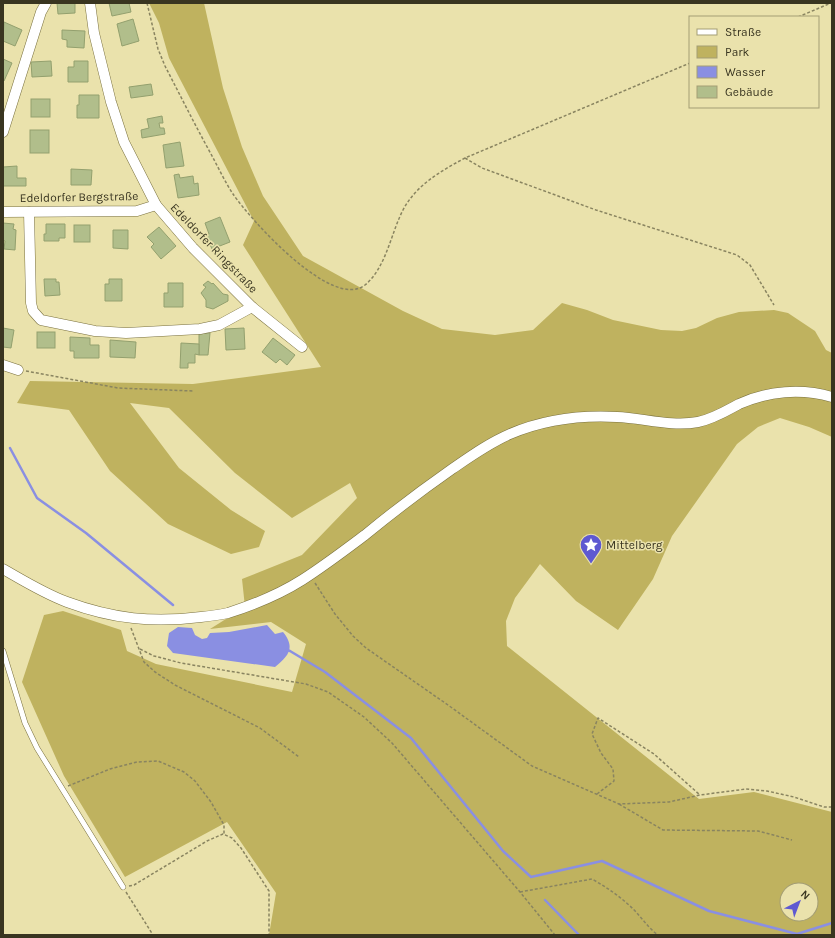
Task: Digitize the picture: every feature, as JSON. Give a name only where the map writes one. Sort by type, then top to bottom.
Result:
[{"type":"street","points":[[3,132],[41,12],[46,3]]},
{"type":"street","name":"Edeldorfer Ringstraße","points":[[90,3],[94,33],[111,102],[124,142],[156,205],[193,248],[252,307],[302,347]]},
{"type":"street","name":"Edeldorfer Bergstraße","points":[[3,212],[137,211],[156,205]]},
{"type":"street","name":"Edeldorfer Ringstraße","points":[[29,212],[31,303],[33,311],[41,320],[95,331],[126,333],[162,332],[200,329],[219,325],[252,307]]},
{"type":"street","points":[[3,365],[18,370]]},
{"type":"street","points":[[3,569],[27,583],[67,602],[107,614],[127,618],[176,620],[226,614],[278,593],[310,575],[357,541],[413,496],[484,447],[509,434],[529,426],[557,420],[583,417],[616,417],[680,424],[711,419],[750,399],[768,394],[800,392],[832,397]]},
{"type":"lane","points":[[3,651],[26,723],[37,748],[123,887]]},
{"type":"path","points":[[147,3],[158,48],[165,66],[233,194],[264,231],[295,260],[321,279],[337,287],[351,290],[364,286],[372,278],[382,262],[403,210],[417,191],[442,170],[465,158],[689,63]]},
{"type":"path","points":[[800,16],[831,3]]},
{"type":"path","points":[[465,158],[482,168],[596,210],[737,255],[750,265],[774,306]]},
{"type":"path","points":[[18,370],[118,388],[193,391]]},
{"type":"path","points":[[310,575],[335,614],[353,636],[366,648],[532,766],[619,804],[663,830],[758,831],[792,840]]},
{"type":"path","points":[[127,618],[144,662],[155,672],[176,685],[260,728],[299,757]]},
{"type":"path","points":[[140,649],[154,656],[181,663],[306,684],[328,692],[364,717],[392,743],[555,935]]},
{"type":"path","points":[[597,794],[614,781],[613,769],[601,753],[592,734],[598,718],[654,754],[700,795]]},
{"type":"path","points":[[63,789],[110,769],[137,762],[158,761],[184,772],[195,781],[211,802],[224,825],[224,834]]},
{"type":"path","points":[[619,804],[669,802],[700,795],[746,789],[767,791],[794,797],[824,807],[832,807]]},
{"type":"path","points":[[153,935],[123,887],[134,885],[207,841],[224,834],[232,838],[241,848],[269,891],[269,935]]},
{"type":"path","points":[[520,892],[592,879],[616,893],[658,935]]},
{"type":"green space","points":[[149,3],[204,3],[223,88],[242,147],[263,196],[303,256],[403,311],[442,329],[495,335],[533,330],[562,303],[587,310],[613,320],[661,330],[682,331],[696,328],[717,318],[739,312],[774,310],[788,313],[815,331],[826,350],[832,353],[832,437],[809,427],[780,418],[758,427],[737,444],[672,536],[653,579],[618,630],[576,601],[540,564],[515,598],[506,621],[507,646],[699,799],[754,792],[832,812],[832,935],[269,935],[276,893],[227,822],[125,877],[64,776],[22,682],[44,615],[63,611],[121,630],[127,651],[156,664],[292,692],[306,644],[271,622],[210,629],[245,607],[242,579],[302,555],[357,498],[350,483],[292,518],[235,473],[169,408],[130,403],[179,468],[231,510],[265,531],[259,547],[231,554],[168,524],[110,471],[69,410],[17,403],[30,381],[193,384],[321,367],[243,245],[254,221],[169,58],[159,23]]},
{"type":"water","points":[[267,625],[275,634],[283,632],[290,647],[284,659],[275,667],[173,653],[167,646],[169,633],[178,627],[192,628],[195,635],[202,639],[207,638],[210,633],[229,632]]},
{"type":"building","points":[[57,3],[75,3],[75,13],[58,14]]},
{"type":"building","points":[[109,3],[129,3],[131,12],[112,16]]},
{"type":"building","points":[[133,19],[139,41],[122,46],[117,24]]},
{"type":"building","points":[[4,22],[22,30],[15,46],[3,41]]},
{"type":"building","points":[[62,30],[85,31],[84,48],[67,47],[67,40],[62,39]]},
{"type":"building","points":[[3,59],[12,63],[4,81],[3,80]]},
{"type":"building","points":[[51,61],[52,76],[32,77],[31,62]]},
{"type":"building","points":[[74,61],[88,61],[88,82],[68,82],[68,67],[74,67]]},
{"type":"building","points":[[151,84],[153,95],[131,98],[129,87]]},
{"type":"building","points":[[79,95],[99,95],[99,118],[77,118]]},
{"type":"building","points":[[31,99],[50,99],[50,117],[31,117]]},
{"type":"building","points":[[162,116],[163,123],[159,123],[160,128],[164,128],[165,134],[142,138],[141,130],[149,128],[147,119]]},
{"type":"building","points":[[30,130],[49,130],[49,153],[30,153]]},
{"type":"building","points":[[180,142],[184,166],[166,168],[163,145]]},
{"type":"building","points":[[17,166],[17,178],[26,178],[26,186],[3,186],[3,167]]},
{"type":"building","points":[[71,169],[92,170],[91,185],[71,185]]},
{"type":"building","points":[[179,174],[180,178],[193,176],[194,184],[198,183],[199,195],[178,198],[174,175]]},
{"type":"building","points":[[220,217],[230,242],[212,249],[206,235],[209,234],[205,223]]},
{"type":"building","points":[[3,223],[14,224],[13,229],[16,230],[15,250],[4,249],[5,241],[3,240]]},
{"type":"building","points":[[46,224],[65,224],[65,238],[59,238],[59,241],[44,241]]},
{"type":"building","points":[[74,225],[90,225],[90,242],[74,242]]},
{"type":"building","points":[[159,227],[176,246],[161,259],[151,247],[154,244],[147,237]]},
{"type":"building","points":[[113,230],[128,230],[128,249],[113,248]]},
{"type":"building","points":[[44,279],[56,279],[56,282],[59,282],[60,295],[45,296]]},
{"type":"building","points":[[109,279],[122,279],[122,301],[105,301],[105,284],[109,284]]},
{"type":"building","points":[[208,281],[212,284],[213,283],[223,294],[228,295],[228,301],[213,309],[206,307],[206,300],[201,293],[206,287],[203,285]]},
{"type":"building","points":[[168,283],[183,283],[183,307],[164,307],[164,293],[168,293]]},
{"type":"building","points":[[3,328],[14,330],[11,348],[3,347]]},
{"type":"building","points":[[244,328],[245,349],[226,350],[225,329]]},
{"type":"building","points":[[37,332],[55,332],[55,348],[37,348]]},
{"type":"building","points":[[199,333],[210,333],[208,355],[199,355]]},
{"type":"building","points":[[70,337],[90,338],[90,345],[99,345],[99,358],[74,358],[74,351],[70,351]]},
{"type":"building","points":[[273,338],[295,355],[287,365],[280,359],[276,363],[262,352]]},
{"type":"building","points":[[110,340],[136,342],[135,358],[110,357]]},
{"type":"building","points":[[181,343],[199,344],[199,355],[195,354],[195,363],[188,363],[188,368],[180,368]]},
{"type":"waterway","points":[[10,448],[37,498],[86,533],[173,605]]},
{"type":"waterway","points":[[287,650],[325,672],[411,738],[503,851],[531,877],[602,861],[709,911],[797,934],[832,923]]},
{"type":"waterway","points":[[545,900],[579,935]]},
{"type":"place","name":"Mittelberg","points":[[591,564]]}]
